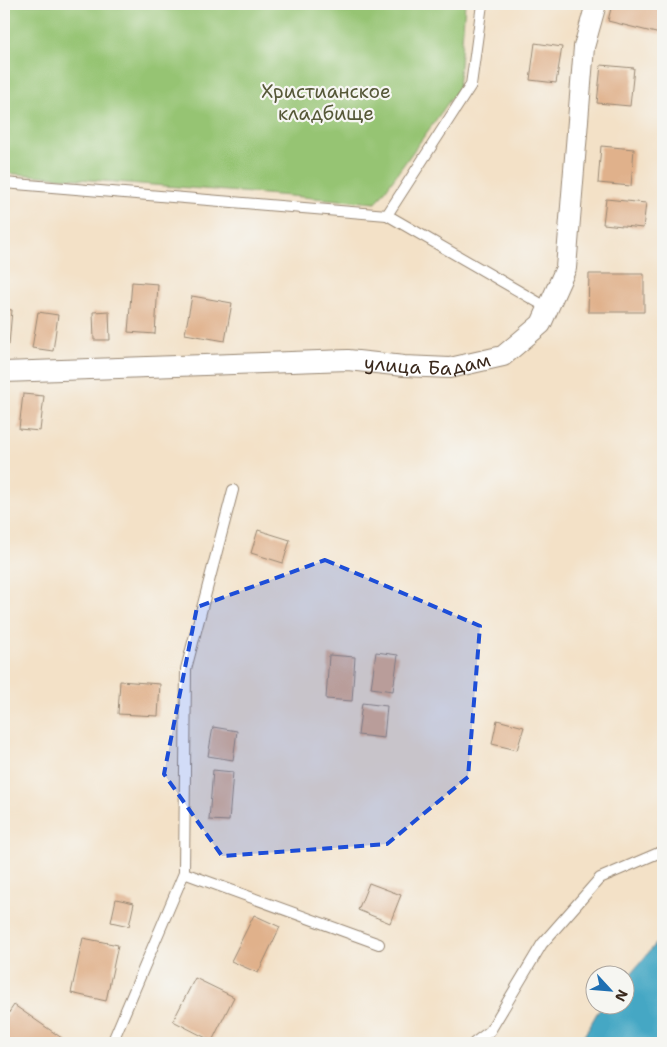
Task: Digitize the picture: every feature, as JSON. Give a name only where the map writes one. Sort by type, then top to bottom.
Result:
[{"type":"street","name":"улица Бадам","points":[[4,372],[348,360],[404,366],[450,368],[503,356],[541,324],[566,268],[584,47],[596,4]]},
{"type":"lane","points":[[387,215],[471,85],[482,4]]},
{"type":"lane","points":[[4,183],[387,215],[548,308]]},
{"type":"lane","points":[[112,1043],[184,872],[186,669],[233,490]]},
{"type":"lane","points":[[474,1043],[490,1031],[542,944],[600,878],[663,851]]},
{"type":"lane","points":[[184,872],[379,944]]},
{"type":"highlighted area","points":[[325,560],[480,626],[468,777],[387,844],[222,856],[164,774],[197,607]]},
{"type":"green space","name":"Христианское кладбище","points":[[4,4],[465,4],[458,89],[376,203],[4,173]]},
{"type":"water","points":[[663,935],[663,1043],[580,1043],[596,1014],[634,1014],[634,970]]},
{"type":"building","points":[[612,4],[663,4],[663,22],[660,34],[608,21]]},
{"type":"building","points":[[535,43],[562,47],[556,83],[530,80]]},
{"type":"building","points":[[601,65],[634,68],[630,106],[597,103]]},
{"type":"building","points":[[601,146],[634,149],[631,186],[598,183]]},
{"type":"building","points":[[606,199],[646,203],[643,228],[603,224]]},
{"type":"building","points":[[589,274],[644,274],[644,312],[588,312]]},
{"type":"building","points":[[132,282],[158,284],[155,334],[128,332]]},
{"type":"building","points":[[192,296],[232,303],[225,341],[185,334]]},
{"type":"building","points":[[4,309],[12,310],[9,345],[4,344]]},
{"type":"building","points":[[109,311],[110,340],[94,340],[93,312]]},
{"type":"building","points":[[38,312],[58,315],[53,351],[32,348]]},
{"type":"building","points":[[23,394],[44,396],[40,431],[19,429]]},
{"type":"building","points":[[258,530],[290,540],[283,563],[251,553]]},
{"type":"building","points":[[376,652],[398,655],[393,691],[371,688]]},
{"type":"building","points":[[329,655],[355,657],[352,701],[326,699]]},
{"type":"building","points":[[120,681],[160,684],[158,716],[118,714]]},
{"type":"building","points":[[362,703],[387,706],[384,738],[358,735]]},
{"type":"building","points":[[497,720],[524,727],[517,750],[492,744]]},
{"type":"building","points":[[213,727],[237,731],[233,760],[208,756]]},
{"type":"building","points":[[213,770],[233,772],[229,821],[209,820]]},
{"type":"building","points":[[369,883],[401,895],[390,923],[358,910]]},
{"type":"building","points":[[116,899],[134,903],[129,926],[111,922]]},
{"type":"building","points":[[254,915],[280,927],[258,973],[231,961]]},
{"type":"building","points":[[83,938],[118,945],[106,1001],[71,993]]},
{"type":"building","points":[[195,978],[234,997],[212,1041],[173,1021]]},
{"type":"building","points":[[14,1005],[69,1043],[4,1043],[4,1020]]}]
